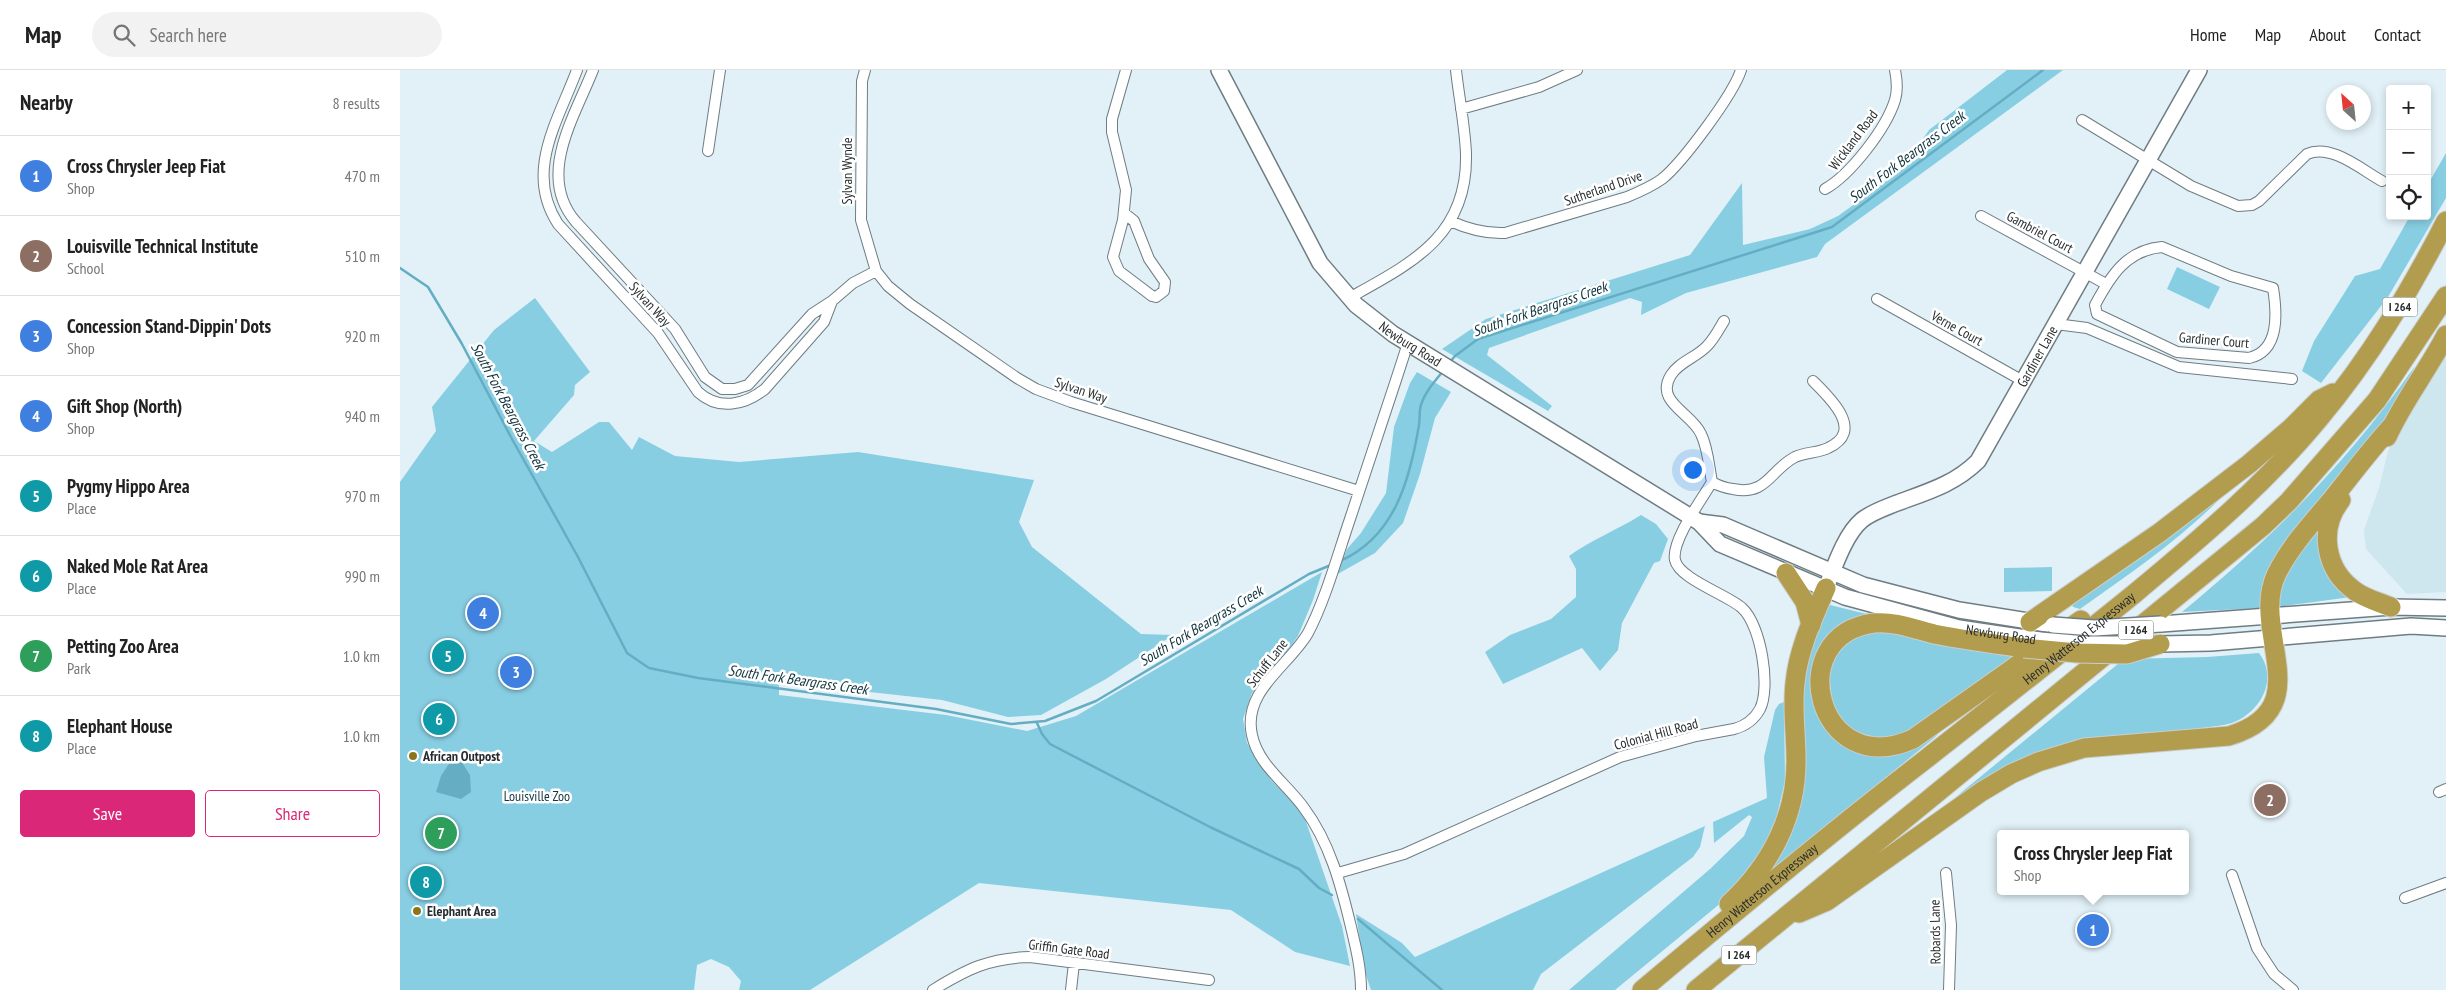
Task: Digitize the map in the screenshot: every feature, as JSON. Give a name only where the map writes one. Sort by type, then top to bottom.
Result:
[{"type":"highway","name":"Henry Watterson Expressway","points":[[1647,986],[1910,771],[2047,665],[2216,524],[2262,481],[2316,423],[2345,386],[2409,292],[2446,222]]},
{"type":"highway","name":"I 264","points":[[1696,990],[2263,526],[2289,501],[2377,400],[2446,296]]},
{"type":"highway","points":[[2391,607],[2364,597],[2344,582],[2330,559],[2327,540],[2328,528],[2336,507],[2383,445],[2392,426],[2430,366],[2446,335]]},
{"type":"highway","points":[[2030,622],[2159,533],[2249,464],[2291,428],[2319,400],[2345,386]]},
{"type":"highway","points":[[1781,920],[1827,901],[1981,792],[2011,774],[2038,762],[2084,748],[2225,737],[2248,731],[2267,714],[2273,705],[2279,686],[2279,671],[2270,603],[2274,581],[2286,558],[2316,518],[2392,426]]},
{"type":"highway","points":[[1786,572],[1805,602],[1810,625]]},
{"type":"highway","points":[[1647,986],[1663,960],[1744,890],[1764,866],[1778,840],[1793,793],[1796,761],[1795,683],[1810,625],[1829,579]]},
{"type":"highway","points":[[2122,603],[2074,622],[1913,739],[1902,744],[1888,748],[1875,748],[1853,741],[1845,736],[1830,720],[1821,699],[1820,677],[1826,657],[1839,639],[1864,625],[1892,624],[1935,634],[2032,644],[2077,653],[2126,654],[2160,644]]},
{"type":"main road","name":"Newburg Road","points":[[1219,70],[1320,263],[1349,298],[1370,317],[1432,359],[1695,520],[1720,544],[1786,572],[1863,585],[1959,610],[2053,625],[2094,628],[2391,607],[2446,608]]},
{"type":"main road","name":"Gardiner Lane","points":[[1829,579],[1848,538],[1862,519],[1883,508],[1945,486],[1968,472],[1984,453],[2198,70]]},
{"type":"main road","name":"Newburg Road","points":[[1695,520],[1723,525],[1829,579],[1845,597],[1944,624],[2032,644]]},
{"type":"main road","points":[[2160,644],[2274,639],[2411,626],[2446,628]]},
{"type":"street","name":"Sylvan Way","points":[[577,70],[543,160],[542,179],[549,208],[558,224],[658,333],[698,392],[714,402],[731,404],[750,400],[765,389],[824,322],[832,301]]},
{"type":"street","name":"Sylvan Way","points":[[593,70],[559,159],[557,176],[559,194],[568,214],[676,329],[705,377],[714,386],[729,390],[742,388],[753,380],[812,314],[832,301],[853,283],[876,271],[888,286],[910,304],[1017,378],[1036,389],[1071,402],[1359,491]]},
{"type":"street","points":[[708,151],[720,70]]},
{"type":"street","name":"Sylvan Wynde","points":[[865,70],[862,81],[861,220],[876,271]]},
{"type":"street","points":[[1124,213],[1134,221],[1149,259],[1165,282],[1164,291],[1156,297],[1119,271],[1114,264],[1114,246],[1124,213],[1126,190],[1112,132],[1112,119],[1126,70]]},
{"type":"street","points":[[1349,298],[1404,268],[1420,256],[1437,239],[1450,220],[1462,191],[1466,171],[1456,70]]},
{"type":"street","points":[[1461,109],[1539,87],[1577,70]]},
{"type":"street","name":"Sutherland Drive","points":[[1450,220],[1469,229],[1487,233],[1505,232],[1628,197],[1646,189],[1674,168],[1731,92],[1741,70]]},
{"type":"street","name":"Wickland Road","points":[[1824,189],[1843,178],[1885,122],[1895,99],[1895,70]]},
{"type":"street","points":[[2082,120],[2149,158],[2192,186],[2238,206],[2252,205],[2259,201],[2307,154],[2313,151],[2319,150],[2336,154],[2382,181]]},
{"type":"street","name":"Gambriel Court","points":[[1981,216],[2085,272]]},
{"type":"street","name":"Gardiner Court","points":[[2162,247],[2231,276],[2273,288],[2277,309],[2274,333],[2268,348],[2257,356],[2250,358],[2177,352],[2097,314],[2095,306],[2106,284],[2118,267],[2127,260],[2150,249],[2162,247]]},
{"type":"street","points":[[2085,272],[2106,284]]},
{"type":"street","name":"Verne Court","points":[[1877,300],[2023,381]]},
{"type":"street","points":[[1724,321],[1708,346],[1672,374],[1667,389],[1668,396],[1675,407],[1691,419],[1701,433],[1712,482],[1719,487],[1744,491],[1756,489],[1793,458],[1824,450],[1836,443],[1843,432],[1843,417],[1840,410],[1813,381]]},
{"type":"street","points":[[2056,324],[2087,328],[2179,367],[2292,379]]},
{"type":"street","name":"Schuff Lane","points":[[1361,990],[1360,968],[1338,873],[1306,810],[1274,774],[1259,752],[1250,728],[1252,712],[1257,697],[1308,633],[1339,551],[1408,343]]},
{"type":"street","points":[[686,374],[698,366]]},
{"type":"street","name":"Colonial Hill Road","points":[[1338,873],[1411,851],[1609,761],[1658,745],[1742,727],[1755,717],[1762,702],[1764,690],[1759,642],[1752,620],[1734,602],[1684,573],[1676,561],[1676,548],[1695,520],[1712,482]]},
{"type":"street","name":"Robards Lane","points":[[1946,874],[1951,925],[1949,990]]},
{"type":"street","points":[[2232,876],[2257,948],[2274,974],[2293,990]]},
{"type":"street","points":[[2405,898],[2446,883]]},
{"type":"street","name":"Griffin Gate Road","points":[[933,990],[970,968],[996,960],[1030,957],[1209,980]]},
{"type":"street","points":[[1071,990],[1074,963]]},
{"type":"shaded area","points":[[2446,346],[2446,592],[2407,594],[2366,549],[2364,530],[2379,488],[2388,451]]},
{"type":"shaded area","points":[[456,753],[470,775],[471,792],[461,799],[436,792],[441,776]]},
{"type":"green space","points":[[2007,70],[2063,70],[1825,244],[1817,257],[1686,293],[1641,315],[1642,302],[1630,298],[1489,348],[1487,355],[1552,406],[1548,411],[1442,349],[1486,319],[1690,255],[1742,183],[1743,245],[1810,229],[1838,216],[1899,172],[1929,130]]},
{"type":"green space","points":[[2446,153],[2446,198],[2388,297],[2321,383],[2302,371],[2314,341],[2355,276],[2380,269],[2408,220],[2431,220],[2431,179]]},
{"type":"green space","points":[[2177,267],[2220,287],[2209,309],[2167,289]]},
{"type":"green space","name":"Louisville Zoo","points":[[535,298],[590,372],[575,385],[574,395],[534,441],[552,452],[599,422],[609,422],[632,450],[639,437],[675,456],[739,462],[858,452],[1034,480],[1019,522],[1032,547],[1141,634],[1173,635],[1106,679],[1041,715],[1008,717],[942,700],[779,682],[779,695],[946,715],[1027,731],[1076,716],[1322,572],[1298,636],[1279,663],[1252,693],[1243,719],[1247,743],[1271,780],[1303,813],[1342,926],[1350,966],[1295,952],[1231,910],[979,883],[810,990],[739,990],[741,981],[729,967],[711,959],[697,965],[694,990],[400,990],[400,482],[436,431],[432,407],[494,330]]},
{"type":"green space","points":[[2415,366],[2399,397],[2262,608],[2182,612],[2248,555],[2307,497],[2362,435]]},
{"type":"green space","points":[[1417,372],[1451,392],[1435,418],[1420,474],[1403,523],[1375,553],[1336,575],[1347,549],[1361,533],[1386,493],[1394,427],[1410,383]]},
{"type":"green space","points":[[2236,482],[2219,500],[2162,550],[2080,609],[2073,607],[2072,604]]},
{"type":"green space","points":[[1641,515],[1656,524],[1668,539],[1660,561],[1654,563],[1622,623],[1618,650],[1600,671],[1582,648],[1503,684],[1485,652],[1510,635],[1551,619],[1576,597],[1576,569],[1569,556]]},
{"type":"green space","points":[[2321,522],[2351,597],[2276,607],[2278,583]]},
{"type":"green space","points":[[2052,567],[2052,591],[2004,592],[2004,568]]},
{"type":"green space","points":[[1830,605],[1879,617],[1867,619],[1815,674],[1858,748],[1955,718],[1934,738],[1763,878],[1781,846],[1804,667],[1826,610]]},
{"type":"green space","points":[[1875,629],[2017,654],[1911,734],[1868,740],[1834,716],[1828,667],[1844,643]]},
{"type":"green space","points":[[2259,653],[2265,664],[2266,687],[2262,698],[2255,707],[2236,721],[2224,725],[2092,743],[1933,818],[1963,791],[2124,659],[2207,657]]},
{"type":"green space","points":[[1784,702],[1785,781],[1773,832],[1751,871],[1733,893],[1615,990],[1569,990],[1710,869],[1744,836],[1752,817],[1749,815],[1714,843],[1713,822],[1767,798],[1764,757],[1775,710],[1779,704]]},
{"type":"green space","points":[[1705,826],[1700,847],[1693,857],[1541,974],[1533,990],[1371,990],[1364,969],[1356,914],[1402,943],[1415,957]]},
{"type":"waterway","name":"South Fork Beargrass Creek","points":[[1450,362],[1478,339],[1832,227],[2043,70]]},
{"type":"waterway","name":"South Fork Beargrass Creek","points":[[400,268],[428,287],[462,344],[512,439],[578,557],[627,653],[649,668],[698,678],[936,709],[1011,724],[1045,721],[1096,701],[1309,574],[1331,565]]},
{"type":"waterway","name":"South Fork Beargrass Creek","points":[[1340,561],[1359,550],[1374,537],[1387,522],[1397,504],[1411,466],[1421,405],[1428,391],[1444,370]]},
{"type":"waterway","points":[[1037,723],[1042,734],[1050,744],[1210,827],[1299,869],[1319,888],[1332,895]]},
{"type":"waterway","points":[[1358,919],[1442,990]]},
{"type":"place","name":"Gift Shop (North)","points":[[483,613]]},
{"type":"place","name":"Pygmy Hippo Area","points":[[448,656]]},
{"type":"place","name":"Concession Stand-Dippin' Dots","points":[[516,672]]},
{"type":"place","name":"Naked Mole Rat Area","points":[[439,719]]},
{"type":"place","name":"African Outpost","points":[[413,756]]},
{"type":"place","name":"Louisville Technical Institute","points":[[2270,800]]},
{"type":"place","name":"Petting Zoo Area","points":[[441,833]]},
{"type":"place","name":"Elephant House","points":[[426,882]]},
{"type":"place","name":"Elephant Area","points":[[417,911]]},
{"type":"place","name":"Cross Chrysler Jeep Fiat","points":[[2093,930]]}]
